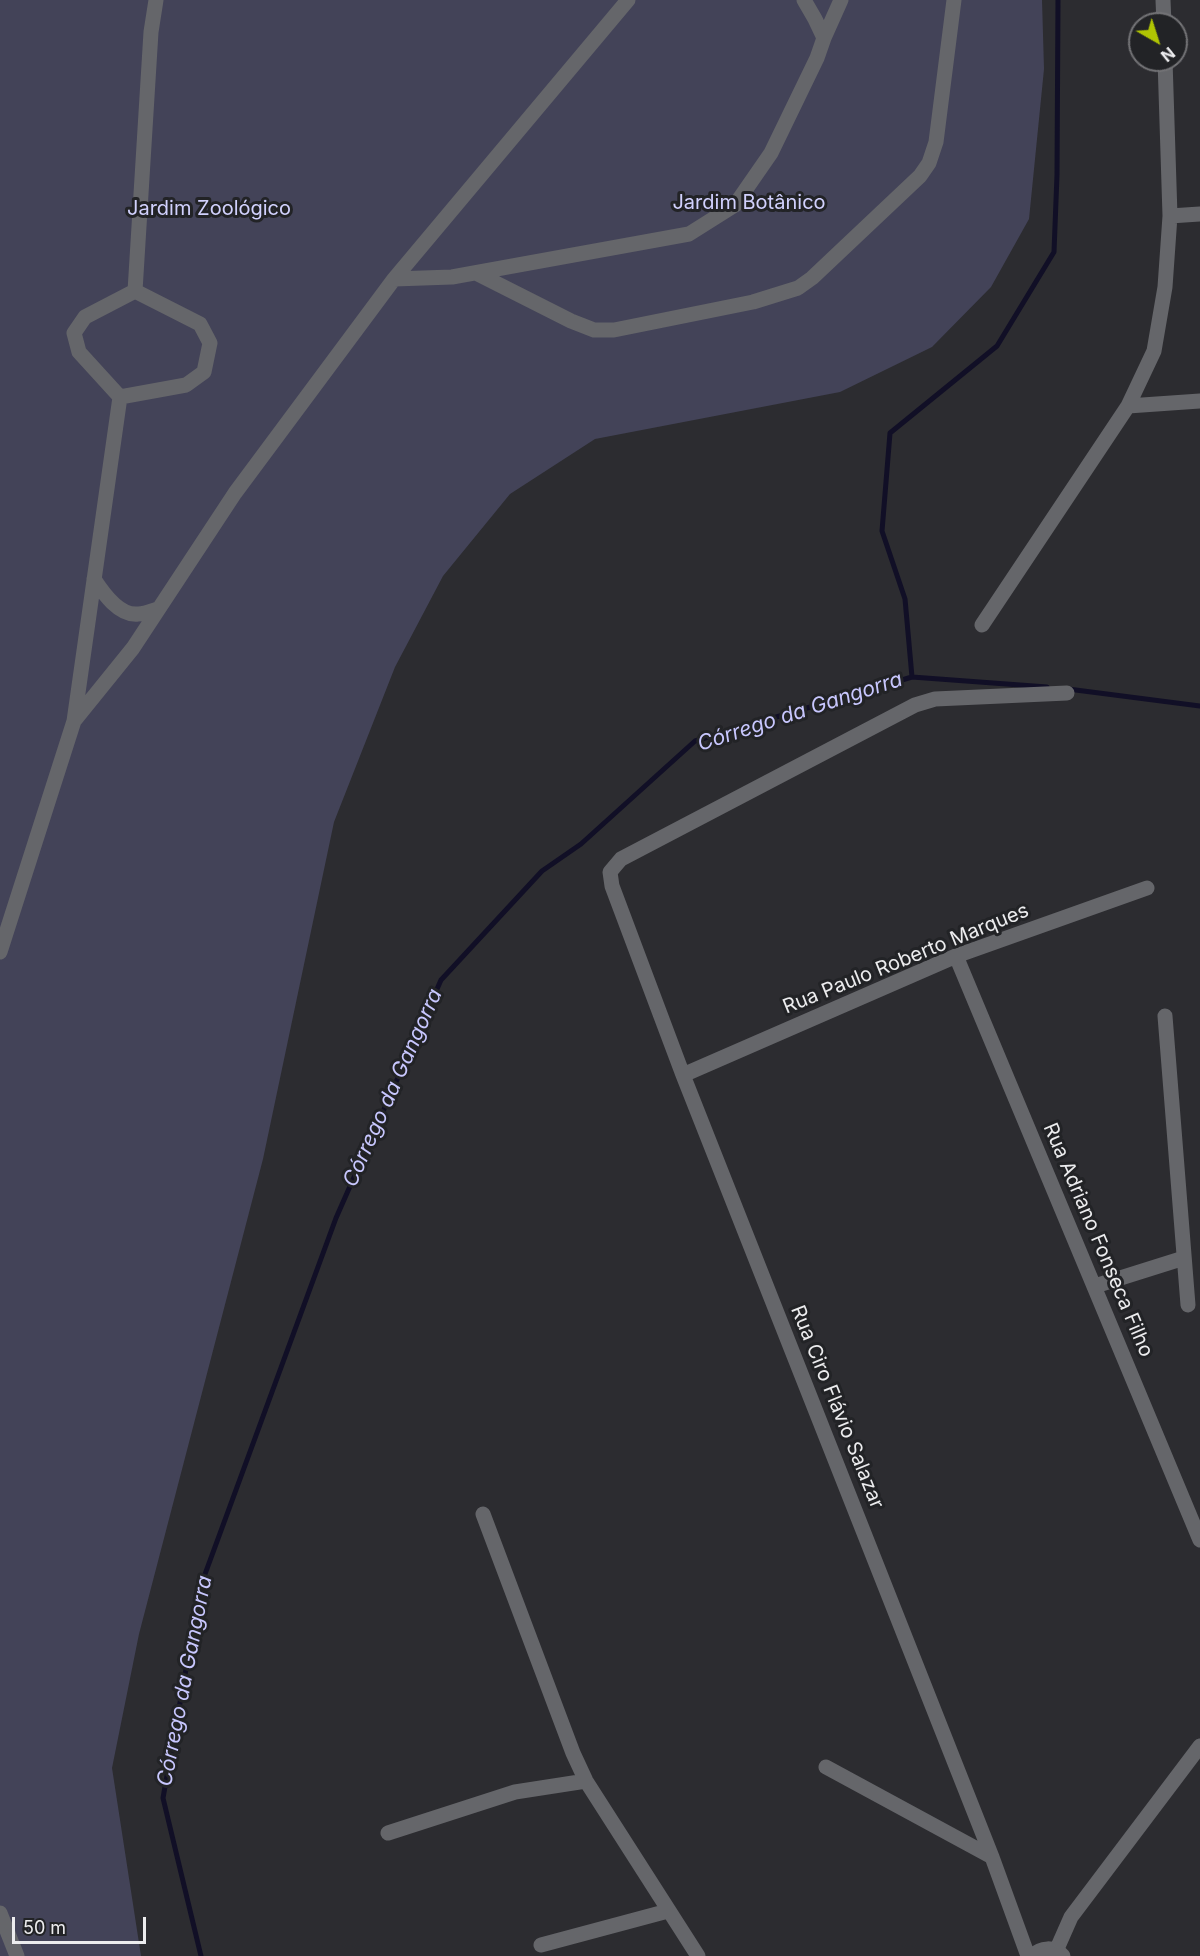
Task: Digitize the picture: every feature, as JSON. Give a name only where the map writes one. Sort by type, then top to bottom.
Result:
[{"type":"street","points":[[135,291],[151,32],[156,0]]},
{"type":"street","points":[[74,720],[133,648],[235,493],[394,279],[628,0]]},
{"type":"street","points":[[804,0],[824,38]]},
{"type":"street","points":[[394,279],[452,277],[689,234],[735,205],[771,153],[817,57],[841,0]]},
{"type":"street","points":[[476,273],[571,321],[594,330],[614,330],[753,303],[798,288],[812,278],[904,192],[929,163],[936,142],[954,0]]},
{"type":"street","points":[[982,625],[1128,406],[1154,351],[1165,287],[1170,216],[1165,72]]},
{"type":"street","points":[[1170,216],[1200,214]]},
{"type":"street","points":[[120,397],[79,352],[74,333],[85,317],[135,291]]},
{"type":"street","points":[[120,397],[186,385],[204,372],[210,343],[200,324],[135,291]]},
{"type":"street","points":[[0,952],[74,720],[120,397]]},
{"type":"street","points":[[1128,406],[1200,401]]},
{"type":"street","points":[[94,579],[105,597],[123,610],[136,615],[158,609]]},
{"type":"street","name":"Rua Ciro Flávio Salazar","points":[[1030,1956],[683,1075],[612,886],[610,872],[621,859],[915,705],[935,699],[1067,693]]},
{"type":"street","name":"Rua Paulo Roberto Marques","points":[[683,1075],[956,956],[1147,888]]},
{"type":"street","name":"Rua Adriano Fonseca Filho","points":[[956,956],[1200,1540]]},
{"type":"street","points":[[1165,1016],[1188,1305]]},
{"type":"street","points":[[1095,1286],[1184,1258]]},
{"type":"street","points":[[483,1514],[573,1753],[586,1781],[698,1956]]},
{"type":"street","points":[[1030,1956],[1045,1949],[1059,1953],[1071,1917],[1200,1746]]},
{"type":"street","points":[[826,1767],[992,1857]]},
{"type":"street","points":[[388,1833],[514,1792],[586,1781]]},
{"type":"street","points":[[541,1945],[668,1911]]},
{"type":"street","points":[[0,1912],[17,1956]]},
{"type":"green space","name":"Jardim Botânico","points":[[0,0],[1042,0],[1044,69],[1029,219],[991,287],[932,347],[840,392],[595,439],[510,494],[443,576],[395,667],[334,822],[263,1159],[139,1634],[112,1768],[141,1956],[0,1956]]},
{"type":"waterway","points":[[912,677],[905,599],[882,531],[890,433],[997,346],[1054,252],[1058,0]]},
{"type":"waterway","name":"Córrego da Gangorra","points":[[201,1956],[163,1798],[201,1585],[336,1218],[441,980],[542,871],[581,844],[695,741],[912,677],[1047,687]]},
{"type":"waterway","name":"Córrego da Gangorra","points":[[1068,689],[1200,706]]},
{"type":"park label","name":"Jardim Zoológico","points":[[209,209]]}]
